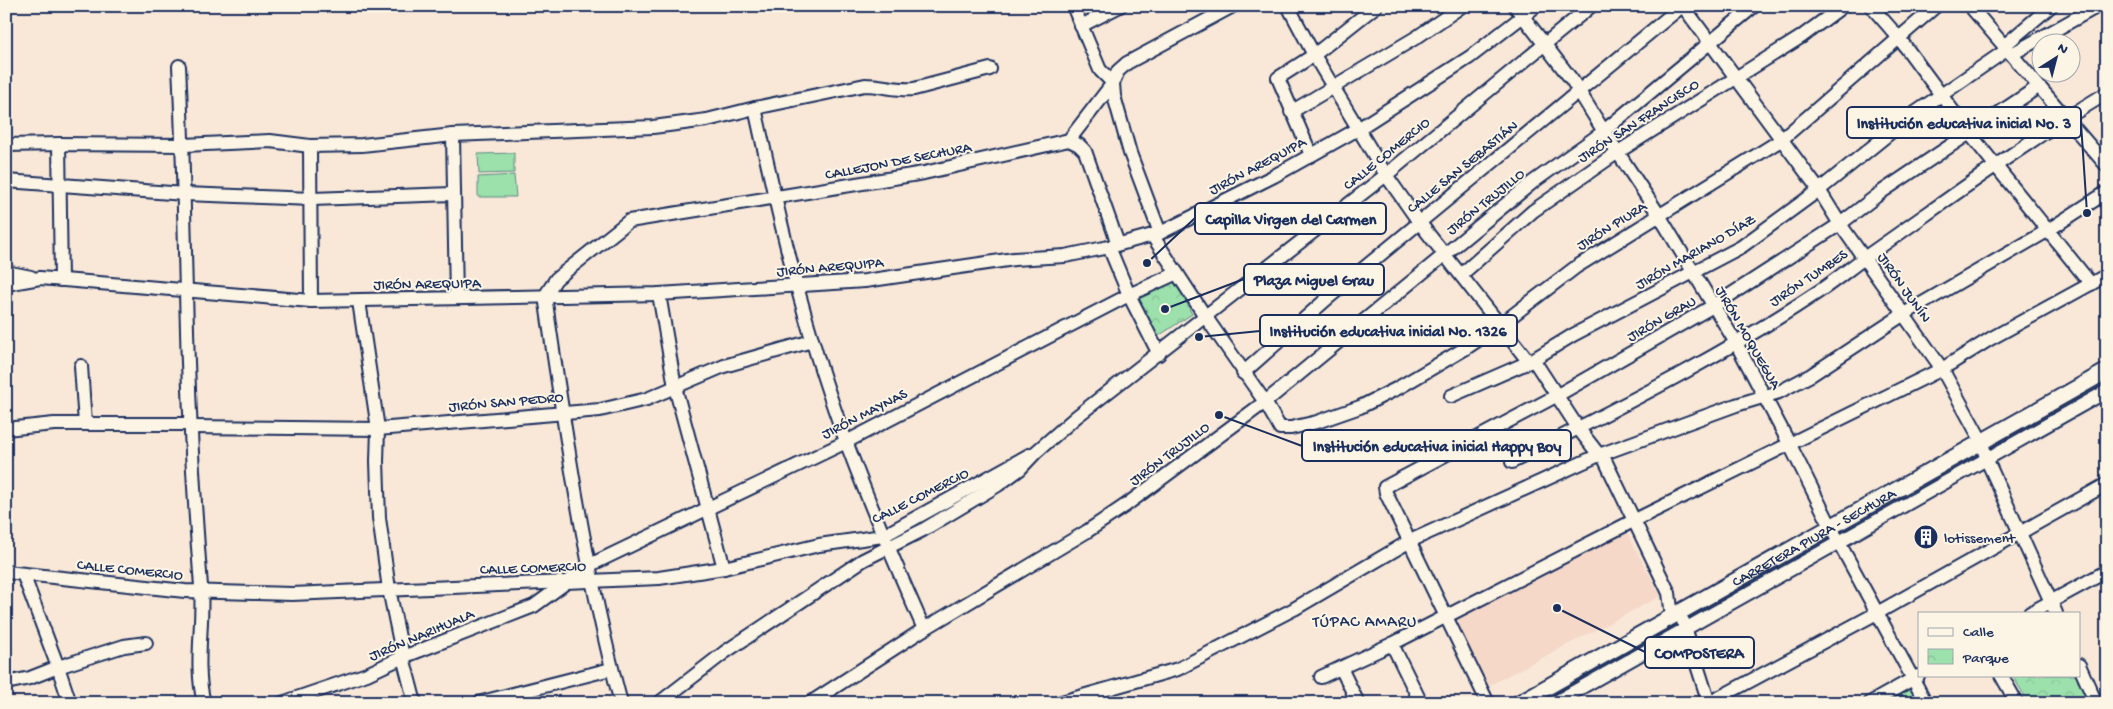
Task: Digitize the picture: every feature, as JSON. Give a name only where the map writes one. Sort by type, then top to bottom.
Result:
[{"type":"main road","name":"CARRETERA PIURA - SECHURA","points":[[1522,702],[1679,612],[2106,374]]},
{"type":"street","points":[[1073,6],[1100,70],[1113,83],[1114,96],[1130,153],[1156,234],[1177,273],[1243,373],[1265,402]]},
{"type":"street","points":[[1081,26],[1120,6]]},
{"type":"street","points":[[1288,6],[1314,55],[1386,175],[1419,222],[1462,274],[1500,325],[1531,360],[1578,428],[1601,454],[1679,612],[1709,703],[1877,613],[2107,484]]},
{"type":"street","points":[[1311,155],[1278,78],[1314,55],[1376,6]]},
{"type":"street","points":[[1291,112],[1417,37],[1462,6]]},
{"type":"street","name":"JIRÓN MOQUEGUA","points":[[1515,6],[1579,91],[1659,215],[1736,343],[1877,613],[1916,677],[1926,703]]},
{"type":"street","name":"JIRÓN AREQUIPA","points":[[40,278],[311,301],[659,294],[865,281],[1014,259],[1065,256],[1113,246],[1156,234],[1216,206],[1358,128],[1470,57],[1536,6]]},
{"type":"street","name":"CALLE COMERCIO","points":[[660,703],[726,652],[863,560],[889,548],[998,485],[1020,469],[1036,452],[1076,417],[1386,175],[1591,6]]},
{"type":"street","name":"JIRÓN JUNÍN","points":[[1683,6],[1819,190],[1840,224],[1942,369],[1982,442],[1986,458],[2053,607]]},
{"type":"street","name":"CALLE SAN SEBASTIÁN","points":[[1243,373],[1329,297],[1683,6]]},
{"type":"street","name":"JIRÓN TRUJILLO","points":[[812,702],[924,628],[1086,532],[1126,505],[1265,402],[1533,182],[1603,130],[1712,43],[1754,6]]},
{"type":"street","name":"JIRÓN SAN FRANCISCO","points":[[1462,274],[1533,210],[1618,152],[1736,76],[1801,37],[1843,6]]},
{"type":"street","points":[[1871,6],[1900,38],[1941,97],[2091,284]]},
{"type":"street","name":"JIRÓN PIURA","points":[[1265,402],[1280,428],[1291,428],[1360,407],[1398,388],[1500,325],[1576,267],[1781,140],[1936,6]]},
{"type":"street","points":[[1970,6],[2107,166]]},
{"type":"street","name":"JIRÓN MARIANO DÍAZ","points":[[1451,396],[1531,360],[1573,335],[1741,247],[1819,190],[1912,115],[2008,50],[2051,6]]},
{"type":"street","points":[[2008,50],[2098,6]]},
{"type":"street","points":[[1159,354],[1129,295],[1085,151],[1079,145],[1068,140],[1113,83],[1118,72],[1127,63],[1229,7]]},
{"type":"street","points":[[179,66],[184,145],[190,426],[201,592],[199,663],[204,703]]},
{"type":"street","points":[[6,145],[184,145],[270,141],[310,146],[362,145],[453,135],[653,127],[707,120],[865,85],[877,85],[903,90],[914,89],[990,69]]},
{"type":"street","name":"JIRÓN GRAU","points":[[1410,541],[1386,493],[1385,487],[1556,396],[1713,306],[1840,224],[1884,191],[2038,87]]},
{"type":"street","name":"JIRÓN TUMBES","points":[[1512,462],[1736,343],[1818,292],[2065,118],[2107,93]]},
{"type":"street","points":[[755,108],[797,286],[812,341],[846,442],[883,536],[924,628]]},
{"type":"street","points":[[453,135],[456,298]]},
{"type":"street","name":"CALLEJON DE SECHURA","points":[[545,296],[556,279],[629,221],[924,174],[1068,140]]},
{"type":"street","points":[[58,144],[61,280]]},
{"type":"street","points":[[310,146],[312,199],[311,301]]},
{"type":"street","points":[[6,180],[185,194],[312,199],[453,194]]},
{"type":"street","points":[[1058,703],[1178,669],[1294,609],[1410,541],[1601,454],[1736,404],[1779,392],[1811,376],[1904,314],[2047,231],[2107,192]]},
{"type":"street","points":[[6,272],[40,278]]},
{"type":"street","name":"JIRÓN MAYNAS","points":[[566,581],[590,565],[846,442],[1129,295],[1177,273]]},
{"type":"street","points":[[1321,677],[1447,617],[1635,520],[1942,369],[1990,339],[2107,274]]},
{"type":"street","points":[[6,284],[40,278]]},
{"type":"street","points":[[659,294],[675,387],[724,568]]},
{"type":"street","points":[[545,296],[562,412],[590,565],[621,703]]},
{"type":"street","points":[[359,300],[378,429],[379,518],[389,589],[415,703]]},
{"type":"street","name":"JIRÓN SAN PEDRO","points":[[6,429],[54,424],[85,424],[378,429],[600,410],[647,399],[724,366],[812,341]]},
{"type":"street","points":[[81,366],[85,424]]},
{"type":"street","points":[[1554,703],[2107,391]]},
{"type":"street","name":"CALLE COMERCIO","points":[[6,572],[201,592],[316,594],[389,589],[659,578],[724,568],[819,545],[883,536],[1036,452]]},
{"type":"street","points":[[1410,541],[1488,703]]},
{"type":"street","points":[[2034,612],[2053,607],[2107,571]]},
{"type":"street","points":[[23,574],[70,703]]},
{"type":"street","name":"JIRÓN NARIHUALA","points":[[282,703],[347,682],[403,657],[534,606],[566,581]]},
{"type":"street","points":[[6,683],[30,678],[124,646],[146,643]]},
{"type":"street","points":[[1392,644],[1421,703]]},
{"type":"street","points":[[2080,667],[2096,703]]},
{"type":"street","points":[[1341,668],[1358,703]]},
{"type":"street","points":[[478,703],[612,669]]},
{"type":"street","points":[[2002,676],[2017,703]]},
{"type":"street","points":[[1870,703],[1916,677]]},
{"type":"shaded area","points":[[1625,529],[1661,596],[1488,686],[1453,620]]},
{"type":"green space","points":[[514,153],[514,173],[479,174],[478,154]]},
{"type":"green space","points":[[514,175],[516,197],[478,197],[478,177]]},
{"type":"green space","points":[[1172,281],[1176,282],[1192,314],[1157,337],[1137,299],[1138,296]]},
{"type":"green space","points":[[2013,676],[2076,676],[2089,703],[2029,703]]},
{"type":"green space","points":[[1913,688],[1921,703],[1887,703]]},
{"type":"place","name":"Institución educativa inicial No. 3","points":[[2087,213]]},
{"type":"place","name":"Capilla Virgen del Carmen","points":[[1147,263]]},
{"type":"place","name":"Plaza Miguel Grau","points":[[1165,309]]},
{"type":"place","name":"Institución educativa inicial No. 1326","points":[[1199,337]]},
{"type":"place","name":"Institución educativa inicial Happy Boy","points":[[1219,415]]},
{"type":"place","name":"lotissement","points":[[1926,537]]},
{"type":"place","name":"COMPOSTERA","points":[[1557,608]]},
{"type":"district","name":"TÚPAC AMARU","points":[[1365,620]]}]
